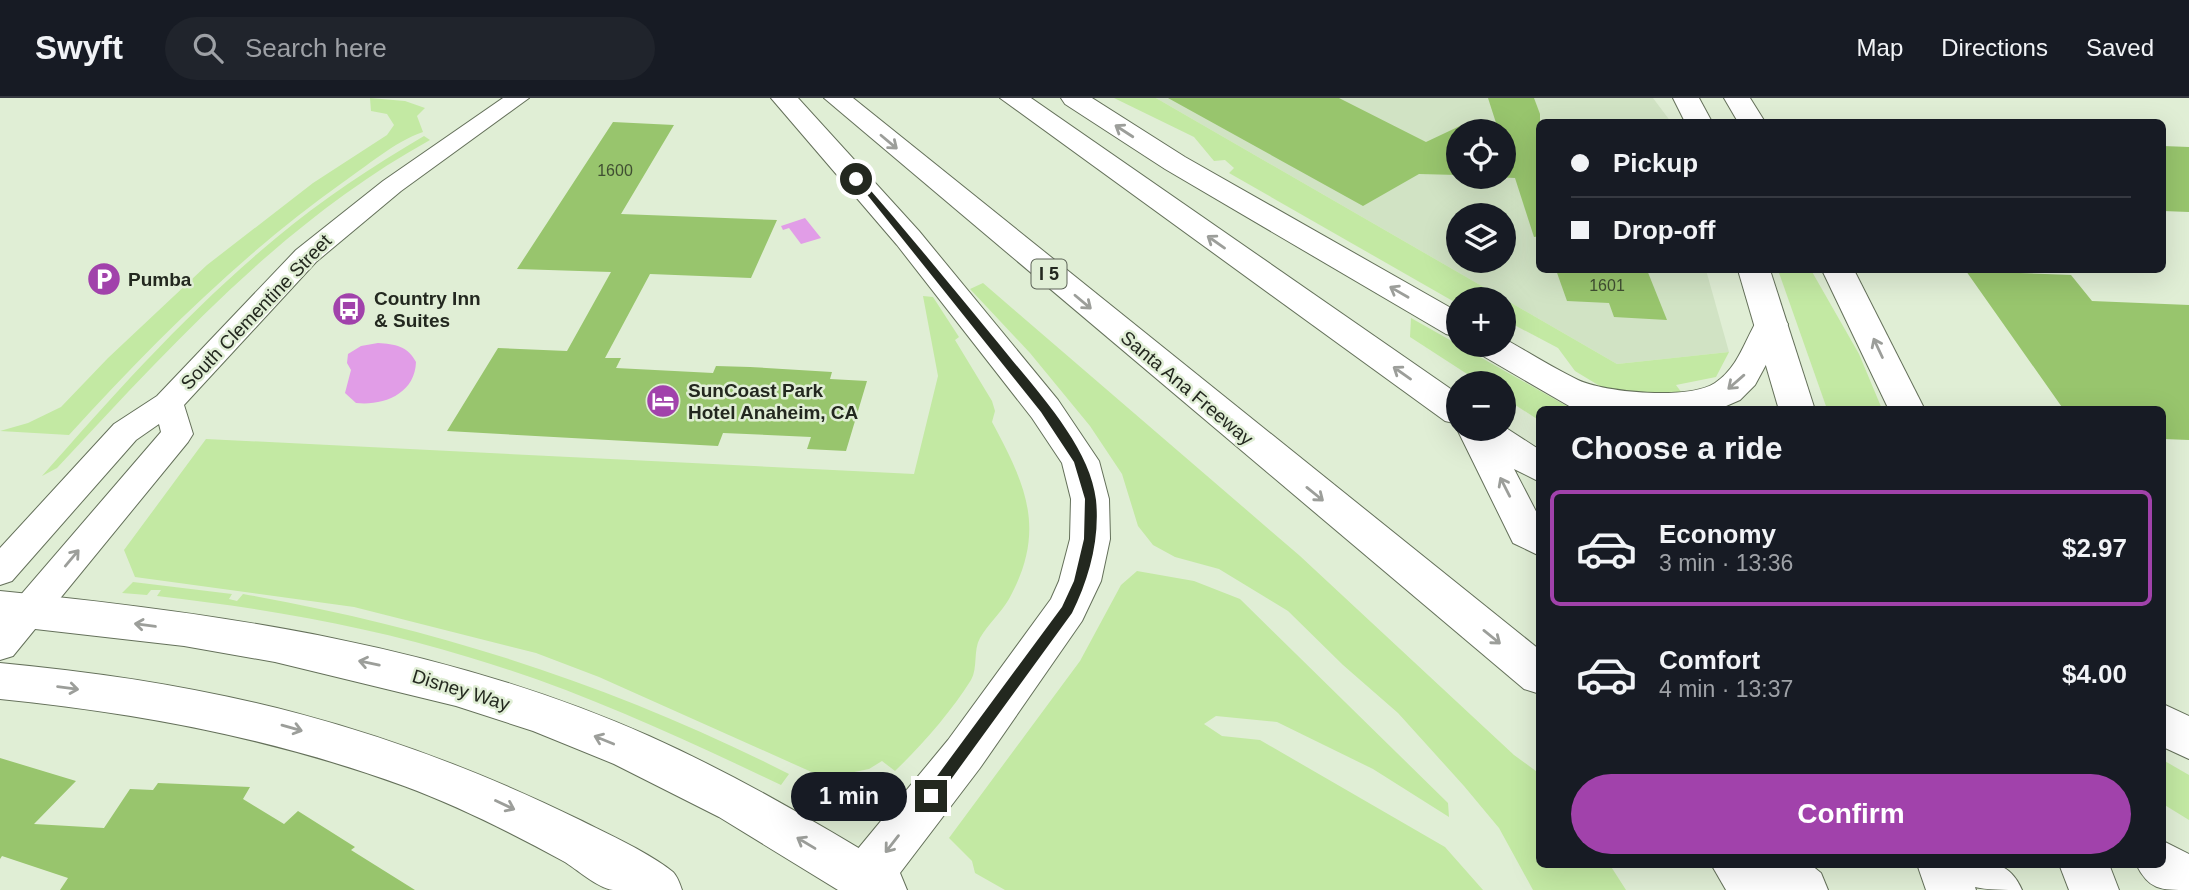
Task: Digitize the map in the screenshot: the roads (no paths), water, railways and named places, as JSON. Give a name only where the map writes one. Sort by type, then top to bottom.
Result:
[{"type":"main road","points":[[784,98],[908,238],[1045,409],[1080,461],[1090,499],[1090,539],[1080,581],[1067,609],[868,886]]},
{"type":"main road","name":"Santa Ana Freeway","points":[[836,98],[1536,673]]},
{"type":"main road","points":[[1013,98],[1446,404]]},
{"type":"main road","points":[[1074,98],[1175,163],[1446,319]]},
{"type":"main road","points":[[1686,98],[1696,119]]},
{"type":"main road","points":[[1737,98],[1749,119]]},
{"type":"main road","points":[[1755,273],[1796,406]]},
{"type":"main road","points":[[1839,273],[1905,406]]},
{"type":"main road","points":[[1569,391],[1670,405],[1719,396],[1743,377],[1771,324]]},
{"type":"main road","points":[[1511,357],[1596,406]]},
{"type":"main road","points":[[1481,441],[1527,532],[1536,538]]},
{"type":"main road","points":[[1500,441],[1536,465]]},
{"type":"main road","name":"Disney Way","points":[[15,610],[296,648],[384,667],[481,695],[608,741],[713,789],[868,886]]},
{"type":"main road","points":[[0,681],[130,695],[281,725],[333,740],[469,788],[590,848],[657,890]]},
{"type":"main road","points":[[2166,726],[2189,739]]},
{"type":"main road","points":[[2166,867],[2189,882]]},
{"type":"main road","points":[[1739,868],[1757,890]]},
{"type":"main road","points":[[1777,868],[1803,890]]},
{"type":"main road","points":[[1943,868],[1951,890]]},
{"type":"main road","points":[[1969,868],[1997,890]]},
{"type":"main road","points":[[2086,868],[2094,890]]},
{"type":"street","name":"South Clementine Street","points":[[0,571],[125,432],[168,403],[306,256],[392,186],[519,99]]},
{"type":"street","name":"South Clementine Street","points":[[0,645],[15,610],[177,434],[168,403]]},
{"type":"place","name":"Pumba","points":[[104,279]]},
{"type":"place","name":"Country Inn & Suites","points":[[349,309]]},
{"type":"place","name":"SunCoast Park Hotel Anaheim, CA","points":[[663,401]]}]
